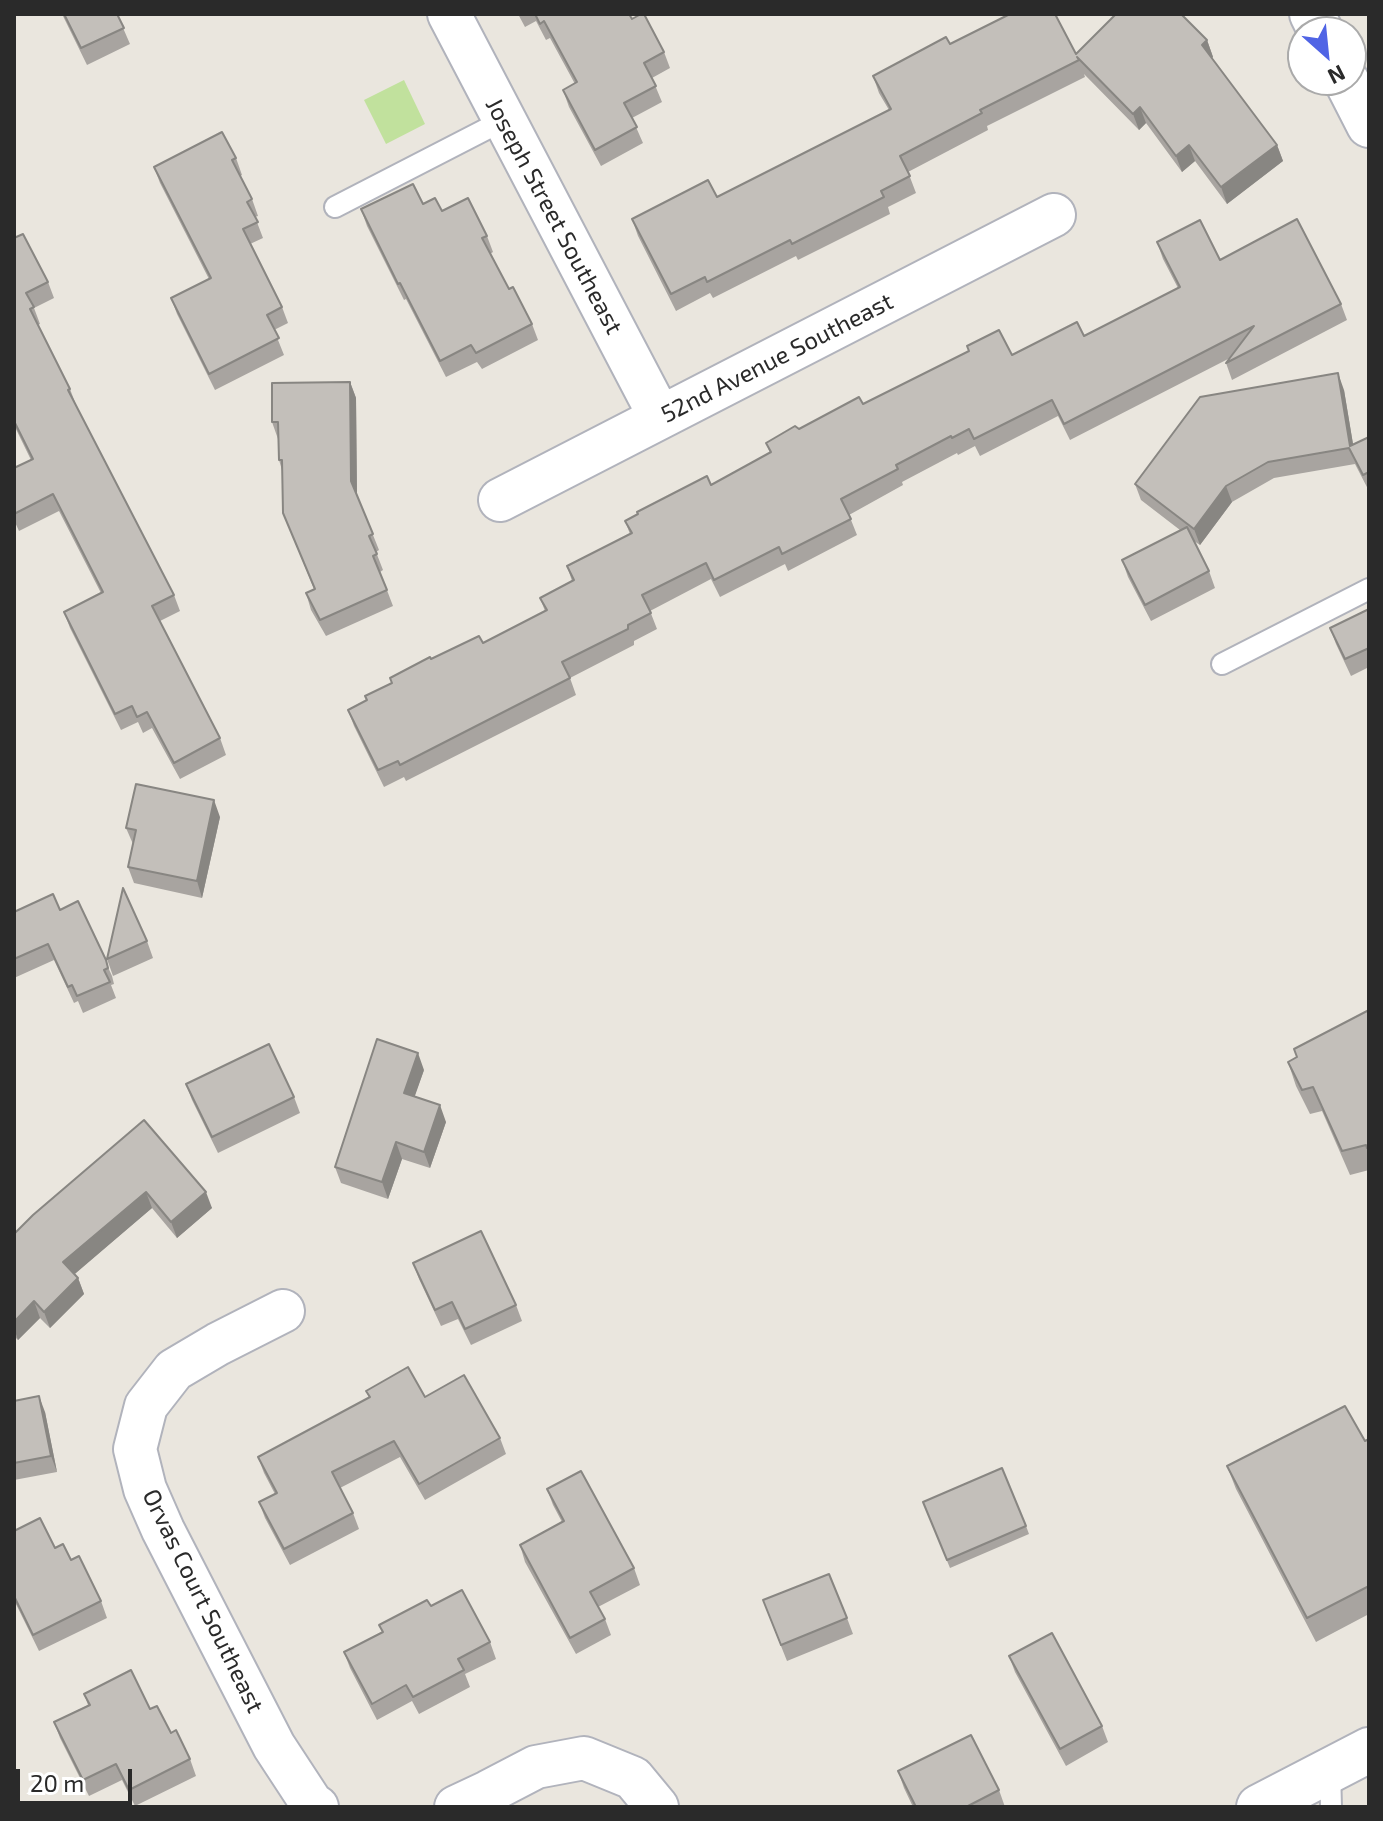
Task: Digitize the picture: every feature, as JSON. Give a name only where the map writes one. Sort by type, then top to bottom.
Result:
[{"type":"main road","points":[[1354,96],[1369,125]]},
{"type":"main road","points":[[1259,1807],[1331,1789],[1369,1750]]},
{"type":"street","name":"Joseph Street Southeast","points":[[449,14],[660,417]]},
{"type":"street","name":"52nd Avenue Southeast","points":[[500,500],[1054,215]]},
{"type":"street","name":"Orvas Court Southeast","points":[[283,1311],[174,1370],[146,1406],[135,1449],[145,1489],[163,1530],[274,1746],[317,1807]]},
{"type":"street","points":[[456,1807],[536,1767],[584,1758],[633,1778],[657,1807]]},
{"type":"lane","points":[[335,207],[504,120]]},
{"type":"lane","points":[[1222,664],[1369,589]]},
{"type":"green space","points":[[404,80],[425,124],[386,144],[364,100]]},
{"type":"building","points":[[64,14],[117,14],[124,28],[81,48]]},
{"type":"building","points":[[535,14],[629,14],[632,19],[644,14],[664,52],[644,63],[656,86],[624,103],[637,127],[595,150],[563,90],[577,82],[544,21],[540,24]]},
{"type":"building","points":[[1010,14],[1055,14],[1076,54],[1116,14],[1181,14],[1207,40],[1202,45],[1277,145],[1221,187],[1189,145],[1176,156],[1140,107],[1133,114],[1077,57],[1079,60],[980,110],[982,113],[900,156],[910,176],[881,191],[884,197],[792,244],[790,240],[707,282],[705,277],[671,294],[632,219],[708,180],[717,197],[891,109],[873,76],[946,37],[950,44]]},
{"type":"building","points":[[222,132],[236,158],[232,160],[252,199],[247,202],[258,222],[243,229],[282,307],[267,315],[279,338],[209,374],[171,298],[211,278],[154,167]]},
{"type":"building","points":[[413,184],[423,204],[435,198],[442,211],[468,198],[487,236],[482,238],[532,324],[476,353],[471,345],[440,361],[361,209]]},
{"type":"building","points":[[1297,219],[1341,304],[1226,363],[1254,326],[1064,424],[1052,400],[974,439],[969,429],[951,436],[841,499],[851,519],[782,554],[779,547],[714,580],[706,563],[642,595],[651,613],[628,625],[628,629],[562,662],[570,678],[400,765],[398,761],[378,770],[348,710],[367,700],[365,696],[392,683],[390,678],[430,657],[479,636],[483,643],[547,610],[540,598],[574,580],[567,566],[632,533],[625,521],[637,512],[707,476],[711,485],[771,452],[766,443],[795,426],[799,429],[859,397],[863,404],[969,351],[967,346],[999,330],[1012,355],[1077,322],[1084,336],[1180,287],[1157,242],[1200,220],[1220,260]]},
{"type":"building","points":[[23,234],[48,282],[26,293],[34,307],[30,309],[68,390],[174,595],[152,606],[220,738],[174,763],[147,712],[137,717],[132,706],[115,714],[64,612],[103,592],[53,494],[14,514],[14,468],[33,459],[14,421],[14,238]]},
{"type":"building","points":[[1338,373],[1350,446],[1369,437],[1369,472],[1363,475],[1349,448],[1268,462],[1226,486],[1194,529],[1135,484],[1200,397]]},
{"type":"building","points":[[350,382],[351,481],[373,534],[369,536],[377,554],[373,556],[387,590],[320,620],[306,593],[315,589],[283,513],[282,460],[279,460],[278,422],[272,422],[272,383]]},
{"type":"building","points":[[1187,527],[1209,571],[1145,605],[1122,560]]},
{"type":"building","points":[[1369,609],[1369,648],[1345,659],[1330,628]]},
{"type":"building","points":[[136,784],[214,800],[197,881],[128,867],[136,830],[126,828]]},
{"type":"building","points":[[123,888],[147,941],[107,959]]},
{"type":"building","points":[[53,894],[60,910],[78,901],[106,960],[108,968],[104,970],[110,982],[77,996],[72,985],[68,987],[48,944],[14,959],[14,912]]},
{"type":"building","points":[[1369,1010],[1369,1147],[1366,1145],[1342,1151],[1313,1087],[1302,1090],[1288,1062],[1297,1057],[1294,1049]]},
{"type":"building","points":[[377,1039],[418,1053],[404,1093],[440,1105],[424,1152],[396,1142],[382,1182],[335,1167]]},
{"type":"building","points":[[269,1044],[294,1097],[212,1137],[186,1084]]},
{"type":"building","points":[[144,1120],[206,1192],[171,1222],[146,1192],[63,1262],[78,1278],[44,1312],[34,1301],[14,1322],[14,1234]]},
{"type":"building","points":[[481,1231],[516,1305],[465,1329],[452,1302],[435,1310],[413,1263]]},
{"type":"building","points":[[408,1367],[425,1397],[464,1375],[500,1438],[419,1484],[394,1441],[332,1472],[353,1513],[284,1549],[259,1502],[277,1493],[258,1457],[370,1397],[366,1391]]},
{"type":"building","points":[[39,1396],[51,1456],[14,1463],[14,1401]]},
{"type":"building","points":[[1345,1406],[1365,1441],[1369,1439],[1369,1586],[1307,1618],[1227,1466]]},
{"type":"building","points":[[1002,1468],[1026,1526],[947,1560],[923,1502]]},
{"type":"building","points":[[581,1471],[634,1568],[590,1592],[605,1619],[570,1638],[520,1545],[564,1521],[547,1489]]},
{"type":"building","points":[[40,1518],[55,1548],[63,1544],[71,1560],[79,1556],[101,1601],[33,1635],[14,1596],[14,1531]]},
{"type":"building","points":[[829,1574],[847,1618],[781,1645],[763,1600]]},
{"type":"building","points":[[462,1590],[490,1642],[458,1659],[464,1670],[413,1697],[406,1685],[372,1704],[344,1652],[383,1632],[379,1625],[427,1600],[431,1606]]},
{"type":"building","points":[[1052,1633],[1102,1726],[1060,1749],[1009,1656]]},
{"type":"building","points":[[131,1670],[150,1709],[157,1706],[171,1733],[176,1730],[190,1759],[129,1790],[116,1764],[83,1780],[54,1722],[90,1705],[84,1694]]},
{"type":"building","points":[[971,1735],[999,1790],[966,1807],[916,1807],[898,1771]]}]
